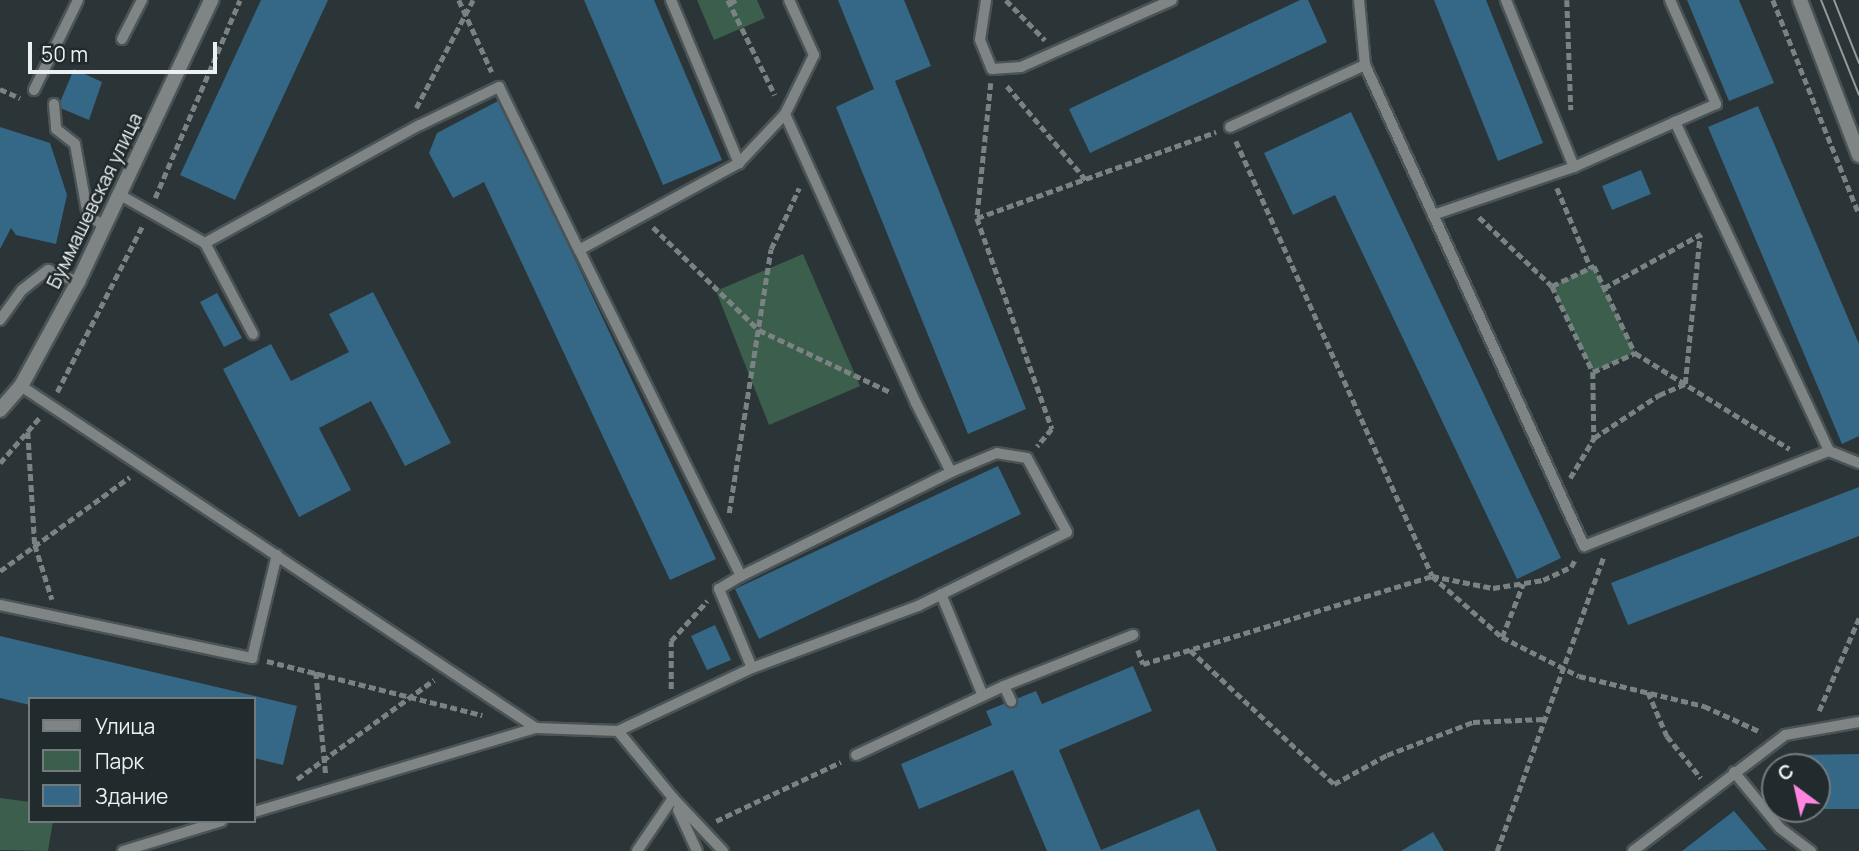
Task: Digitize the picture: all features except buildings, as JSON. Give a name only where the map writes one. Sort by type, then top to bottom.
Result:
[{"type":"street","name":"Буммашевская улица","points":[[0,410],[21,386],[78,282],[121,196],[211,0]]},
{"type":"street","points":[[1800,0],[1859,155]]},
{"type":"lane","points":[[34,90],[78,0]]},
{"type":"lane","points":[[122,39],[142,0]]},
{"type":"lane","points":[[671,0],[739,163]]},
{"type":"lane","points":[[579,250],[739,163],[785,114],[814,55],[789,0]]},
{"type":"lane","points":[[986,0],[980,40],[992,69],[1021,66],[1172,0]]},
{"type":"lane","points":[[1359,0],[1365,65],[1584,546],[1829,451]]},
{"type":"lane","points":[[1506,0],[1574,167]]},
{"type":"lane","points":[[1433,215],[1574,167],[1716,104],[1670,0]]},
{"type":"lane","points":[[1230,127],[1365,65]]},
{"type":"lane","points":[[205,243],[420,125],[499,87],[741,576]]},
{"type":"lane","points":[[54,104],[57,129],[75,144],[88,216],[105,226]]},
{"type":"lane","points":[[785,114],[916,403],[951,472]]},
{"type":"lane","points":[[1675,122],[1829,451],[1859,463]]},
{"type":"lane","points":[[121,196],[205,243],[253,334]]},
{"type":"lane","points":[[0,320],[22,290],[48,270],[78,282]]},
{"type":"lane","points":[[21,386],[536,728]]},
{"type":"lane","points":[[256,811],[536,728],[618,731],[752,668],[837,639],[941,594],[1067,532],[1027,458],[997,453],[951,472],[719,589],[752,668]]},
{"type":"lane","points":[[0,605],[252,658],[277,555]]},
{"type":"lane","points":[[941,594],[984,695]]},
{"type":"lane","points":[[856,755],[1004,686],[1133,635]]},
{"type":"lane","points":[[1004,686],[1011,701]]},
{"type":"lane","points":[[1633,851],[1778,740],[1859,722]]},
{"type":"lane","points":[[618,731],[700,829],[723,851]]},
{"type":"lane","points":[[1734,772],[1780,828],[1811,851]]},
{"type":"lane","points":[[637,851],[673,798]]},
{"type":"lane","points":[[673,798],[697,851]]},
{"type":"lane","points":[[123,851],[215,823]]},
{"type":"path","points":[[0,463],[51,404],[150,212],[240,0]]},
{"type":"path","points":[[459,0],[499,87]]},
{"type":"path","points":[[420,125],[415,111],[473,0]]},
{"type":"path","points":[[736,0],[729,1],[785,114]]},
{"type":"path","points":[[1006,0],[1055,51]]},
{"type":"path","points":[[1567,0],[1572,125]]},
{"type":"path","points":[[1773,0],[1859,214]]},
{"type":"path","points":[[992,69],[1087,181]]},
{"type":"path","points":[[992,69],[976,218],[1052,429],[1027,458]]},
{"type":"path","points":[[976,218],[1087,181],[1230,127],[1432,576],[1502,637],[1565,669],[1704,706],[1778,740]]},
{"type":"path","points":[[724,545],[771,249],[808,168]]},
{"type":"path","points":[[1551,174],[1591,268]]},
{"type":"path","points":[[1465,204],[1552,286],[1593,372],[1594,438]]},
{"type":"path","points":[[642,216],[759,330],[916,403]]},
{"type":"path","points":[[1604,288],[1722,222]]},
{"type":"path","points":[[1685,384],[1700,235]]},
{"type":"path","points":[[1552,286],[1594,266],[1635,353],[1808,460]]},
{"type":"path","points":[[1593,372],[1635,353]]},
{"type":"path","points":[[1561,494],[1594,438],[1659,395],[1685,384]]},
{"type":"path","points":[[28,431],[35,545],[57,618]]},
{"type":"path","points":[[0,570],[144,466]]},
{"type":"path","points":[[1497,851],[1611,536]]},
{"type":"path","points":[[1133,635],[1143,664],[1432,576],[1493,588],[1523,583],[1571,567],[1584,546]]},
{"type":"path","points":[[1502,637],[1523,583]]},
{"type":"path","points":[[674,704],[668,671],[671,640],[719,589]]},
{"type":"path","points":[[1810,731],[1859,618]]},
{"type":"path","points":[[1189,649],[1334,784],[1387,755],[1474,723],[1546,719]]},
{"type":"path","points":[[252,658],[484,715]]},
{"type":"path","points":[[294,781],[407,696],[449,670]]},
{"type":"path","points":[[316,672],[328,789]]},
{"type":"path","points":[[1648,692],[1667,736],[1711,789]]},
{"type":"path","points":[[700,829],[856,755]]},
{"type":"green space","points":[[697,0],[757,0],[765,18],[714,40]]},
{"type":"green space","points":[[803,254],[860,386],[769,425],[716,291]]},
{"type":"green space","points":[[1594,266],[1635,353],[1593,372],[1552,286]]},
{"type":"green space","points":[[0,798],[28,802],[28,823],[53,823],[48,851],[0,850]]},
{"type":"tram line","points":[[1821,0],[1859,95]]},
{"type":"tram line","points":[[1834,0],[1859,63]]}]
